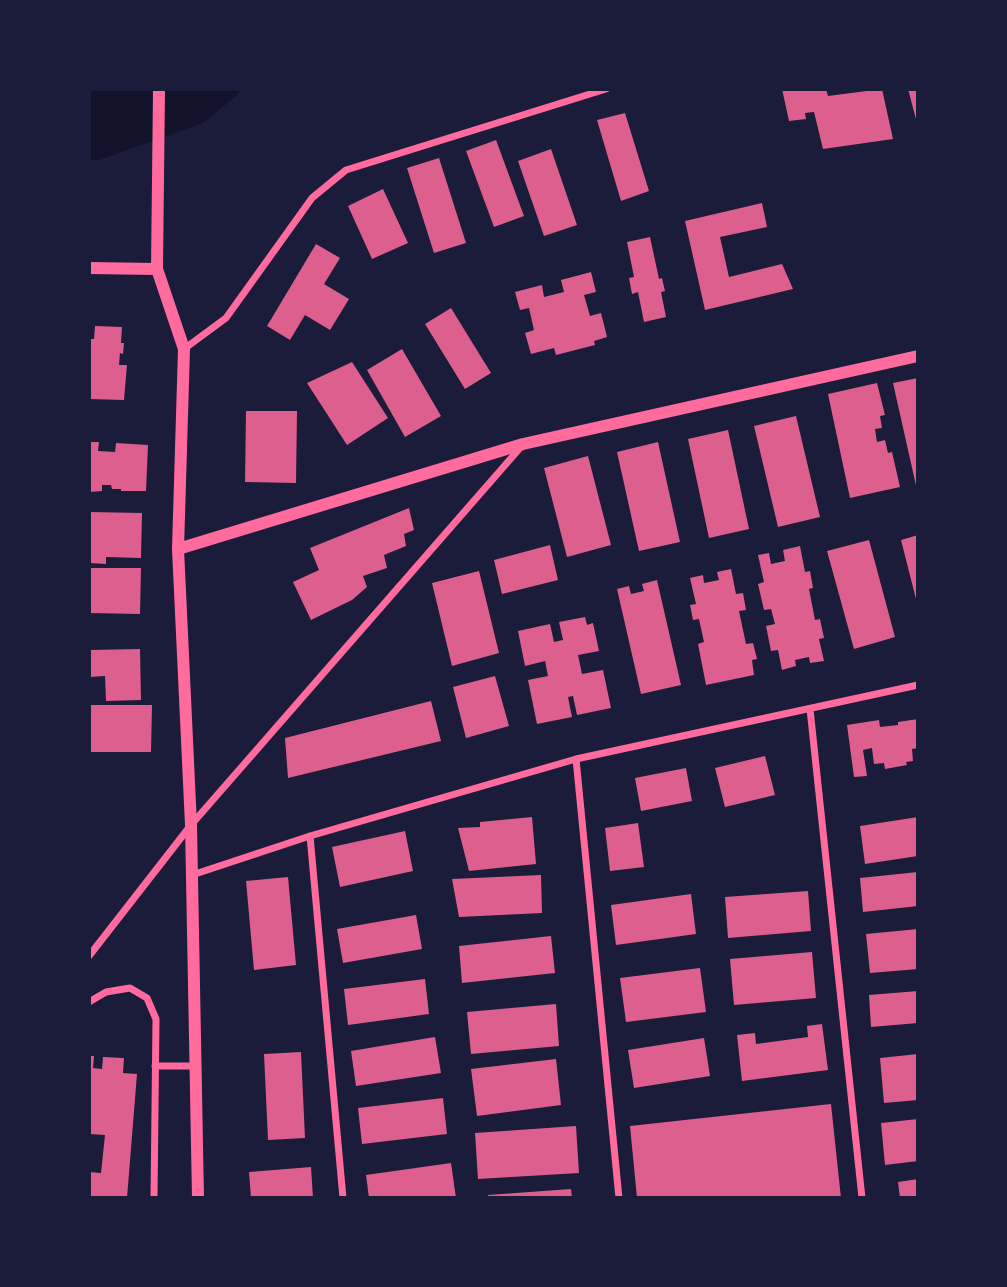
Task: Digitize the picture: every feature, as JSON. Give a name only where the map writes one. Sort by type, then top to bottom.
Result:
[{"type":"street","points":[[159,89],[157,269],[184,349],[178,549],[191,825],[198,1198]]},
{"type":"street","points":[[184,349],[226,318],[312,198],[346,170],[606,89]]},
{"type":"street","points":[[89,268],[157,269]]},
{"type":"street","points":[[178,549],[523,444],[918,356]]},
{"type":"street","points":[[89,956],[191,825],[523,444]]},
{"type":"street","points":[[192,875],[310,836],[576,760],[918,685]]},
{"type":"street","points":[[810,709],[862,1198]]},
{"type":"street","points":[[576,760],[619,1198]]},
{"type":"street","points":[[310,836],[343,1198]]},
{"type":"street","points":[[89,1003],[106,992],[130,988],[147,998],[156,1019],[154,1198]]},
{"type":"street","points":[[155,1066],[195,1066]]},
{"type":"shaded area","points":[[89,89],[242,89],[203,123],[99,160],[89,160]]},
{"type":"building","points":[[782,89],[826,89],[828,96],[882,89],[893,139],[823,149],[814,112],[805,113],[806,119],[789,121]]},
{"type":"building","points":[[908,89],[918,89],[918,123],[917,123]]},
{"type":"building","points":[[625,113],[649,191],[621,201],[597,120]]},
{"type":"building","points":[[496,140],[524,216],[494,227],[466,151]]},
{"type":"building","points":[[551,149],[577,225],[544,236],[518,161]]},
{"type":"building","points":[[439,158],[466,243],[434,253],[407,168]]},
{"type":"building","points":[[383,189],[408,243],[372,259],[348,206]]},
{"type":"building","points":[[762,203],[767,227],[720,237],[729,277],[782,264],[793,289],[705,310],[685,221]]},
{"type":"building","points":[[650,237],[659,279],[662,278],[665,291],[661,292],[666,317],[644,322],[638,292],[632,294],[629,278],[634,277],[627,242]]},
{"type":"building","points":[[316,244],[340,258],[324,284],[349,299],[330,330],[305,315],[290,340],[267,326]]},
{"type":"building","points":[[591,272],[596,292],[584,295],[590,316],[601,313],[607,337],[594,341],[595,345],[556,355],[554,348],[531,354],[525,333],[534,330],[529,308],[520,310],[515,292],[542,285],[544,297],[564,292],[561,280]]},
{"type":"building","points":[[451,308],[491,373],[465,389],[425,324]]},
{"type":"building","points":[[95,326],[122,327],[121,343],[124,343],[119,365],[127,365],[124,400],[89,399],[89,339],[94,339]]},
{"type":"building","points":[[402,349],[441,416],[405,437],[367,370]]},
{"type":"building","points":[[352,362],[388,418],[347,445],[307,383]]},
{"type":"building","points":[[918,378],[918,490],[917,490],[893,383]]},
{"type":"building","points":[[877,383],[885,415],[880,416],[882,428],[875,429],[877,442],[885,440],[888,453],[892,452],[900,487],[850,498],[828,394]]},
{"type":"building","points":[[246,411],[297,411],[296,483],[245,482]]},
{"type":"building","points":[[796,416],[820,517],[778,527],[754,426]]},
{"type":"building","points":[[728,430],[749,529],[709,538],[688,439]]},
{"type":"building","points":[[89,442],[99,442],[98,451],[115,452],[116,443],[148,445],[146,491],[121,491],[112,489],[111,485],[102,485],[102,491],[89,492]]},
{"type":"building","points":[[658,442],[680,542],[639,551],[617,452]]},
{"type":"building","points":[[588,456],[611,545],[567,557],[544,468]]},
{"type":"building","points":[[409,508],[414,530],[404,534],[406,546],[384,555],[387,568],[363,576],[367,587],[352,600],[311,620],[293,582],[319,570],[310,548]]},
{"type":"building","points":[[89,512],[142,513],[141,558],[106,557],[106,564],[89,563]]},
{"type":"building","points":[[918,535],[918,603],[917,603],[901,540]]},
{"type":"building","points":[[869,540],[895,637],[854,649],[827,551]]},
{"type":"building","points":[[550,545],[558,580],[502,594],[494,560]]},
{"type":"building","points":[[800,546],[805,572],[810,571],[813,588],[809,589],[815,620],[820,619],[824,638],[819,639],[824,661],[810,663],[809,657],[795,660],[796,666],[782,670],[778,650],[771,651],[766,626],[775,624],[771,609],[764,610],[758,584],[764,582],[758,555],[769,553],[771,564],[785,561],[783,550]]},
{"type":"building","points":[[89,568],[141,568],[140,614],[89,613]]},
{"type":"building","points":[[731,569],[736,594],[743,593],[746,610],[739,611],[746,644],[753,643],[757,659],[752,660],[754,675],[706,685],[698,644],[704,642],[699,619],[693,620],[690,605],[696,604],[690,578],[703,575],[704,583],[719,580],[717,572]]},
{"type":"building","points":[[479,571],[499,653],[452,666],[432,583]]},
{"type":"building","points":[[657,580],[681,685],[641,694],[617,589],[629,586],[631,594],[644,591],[642,584]]},
{"type":"building","points":[[585,617],[587,625],[593,623],[599,651],[578,655],[582,674],[603,670],[611,708],[577,715],[573,696],[568,697],[572,717],[537,724],[528,680],[548,676],[545,661],[525,666],[518,631],[550,624],[554,642],[563,640],[559,622]]},
{"type":"building","points":[[140,649],[141,700],[106,701],[105,676],[89,677],[89,650]]},
{"type":"building","points":[[495,676],[509,726],[466,738],[453,687]]},
{"type":"building","points":[[431,701],[441,741],[288,778],[285,738]]},
{"type":"building","points":[[89,705],[152,705],[151,752],[89,752]]},
{"type":"building","points":[[918,719],[918,748],[912,749],[913,761],[906,762],[907,765],[885,769],[884,763],[874,764],[872,748],[863,750],[867,776],[854,777],[847,725],[879,720],[880,727]]},
{"type":"building","points":[[765,756],[775,795],[725,807],[715,768]]},
{"type":"building","points":[[686,768],[692,801],[641,811],[635,778]]},
{"type":"building","points":[[532,817],[536,864],[469,871],[458,828],[480,827],[480,822]]},
{"type":"building","points":[[918,817],[918,856],[865,864],[860,826]]},
{"type":"building","points":[[638,823],[644,867],[610,871],[605,828]]},
{"type":"building","points":[[405,831],[413,871],[340,887],[332,847]]},
{"type":"building","points":[[918,872],[918,906],[863,912],[860,878]]},
{"type":"building","points":[[541,875],[542,913],[459,917],[452,879]]},
{"type":"building","points":[[288,877],[296,965],[254,970],[246,881]]},
{"type":"building","points":[[808,891],[811,931],[728,938],[725,897]]},
{"type":"building","points":[[691,894],[696,934],[616,945],[611,905]]},
{"type":"building","points":[[416,915],[422,949],[343,963],[337,929]]},
{"type":"building","points":[[918,929],[918,969],[870,973],[866,934]]},
{"type":"building","points":[[551,936],[555,973],[462,983],[459,946]]},
{"type":"building","points":[[812,952],[816,998],[734,1005],[730,959]]},
{"type":"building","points":[[700,968],[706,1012],[626,1022],[620,978]]},
{"type":"building","points":[[425,979],[429,1014],[348,1025],[344,989]]},
{"type":"building","points":[[918,991],[918,1023],[871,1027],[869,995]]},
{"type":"building","points":[[556,1004],[559,1046],[471,1054],[467,1012]]},
{"type":"building","points":[[822,1024],[828,1070],[742,1081],[737,1035],[755,1033],[756,1044],[808,1037],[807,1026]]},
{"type":"building","points":[[435,1037],[441,1073],[356,1086],[351,1051]]},
{"type":"building","points":[[704,1038],[710,1076],[634,1088],[628,1050]]},
{"type":"building","points":[[301,1052],[305,1138],[268,1140],[264,1054]]},
{"type":"building","points":[[918,1054],[918,1100],[884,1103],[880,1058]]},
{"type":"building","points":[[89,1056],[94,1056],[93,1068],[102,1069],[103,1057],[124,1058],[123,1073],[137,1074],[127,1198],[89,1198],[89,1172],[101,1173],[105,1135],[89,1134]]},
{"type":"building","points":[[556,1059],[561,1105],[477,1116],[471,1069]]},
{"type":"building","points":[[443,1098],[447,1134],[362,1144],[358,1108]]},
{"type":"building","points":[[831,1104],[841,1198],[637,1198],[630,1126]]},
{"type":"building","points":[[918,1119],[918,1161],[885,1165],[881,1123]]},
{"type":"building","points":[[576,1126],[579,1173],[478,1179],[475,1133]]},
{"type":"building","points":[[451,1163],[456,1198],[369,1198],[366,1175]]},
{"type":"building","points":[[311,1167],[313,1198],[251,1198],[249,1172]]},
{"type":"building","points":[[918,1179],[918,1198],[900,1198],[898,1182]]},
{"type":"building","points":[[571,1189],[572,1198],[488,1198],[488,1195]]}]
